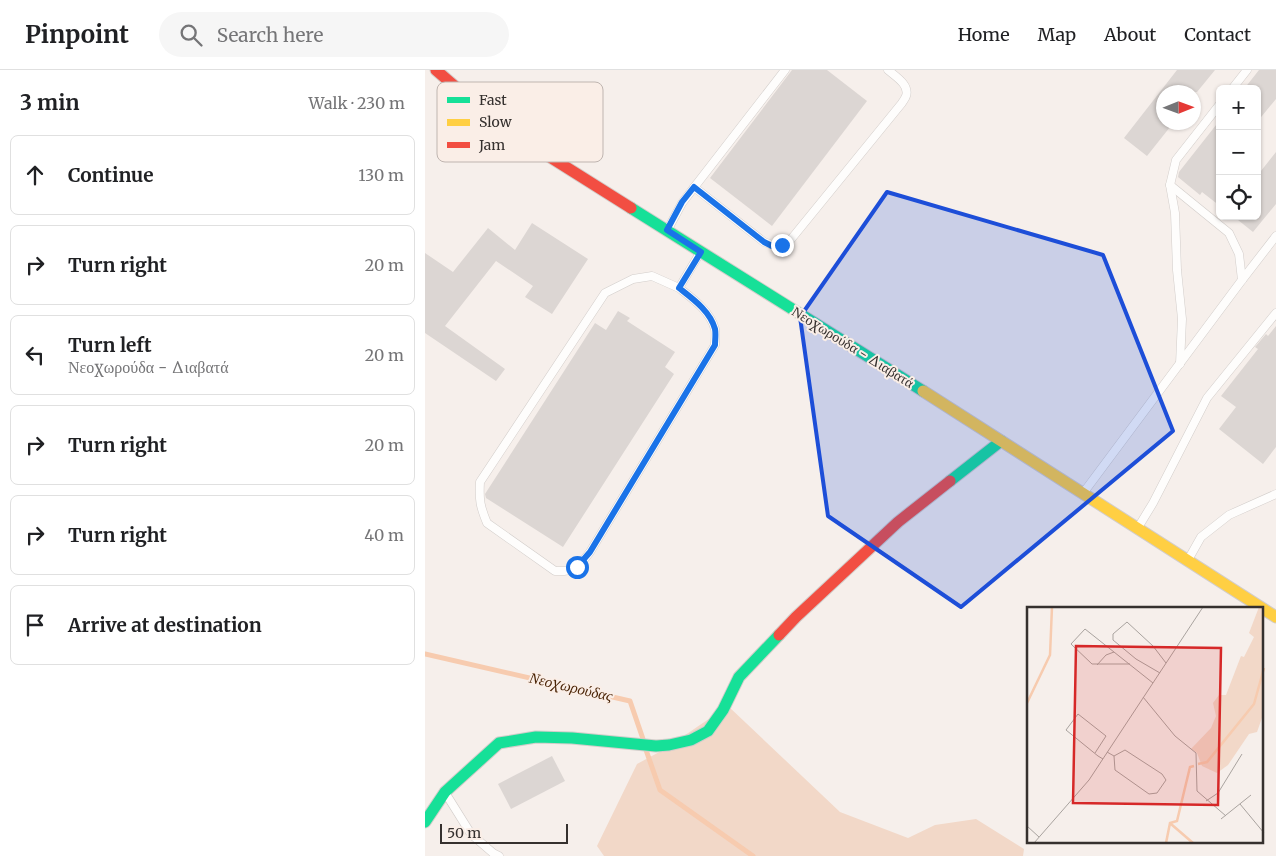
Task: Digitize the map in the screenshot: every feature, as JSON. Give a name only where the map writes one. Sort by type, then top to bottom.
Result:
[{"type":"street","name":"Νεοχωρούδα - Διαβατά","points":[[436,70],[450,82]]},
{"type":"street","name":"Νεοχωρούδα - Διαβατά","points":[[558,162],[1001,440],[1260,607]]},
{"type":"street","points":[[425,822],[445,792],[499,743],[536,737],[572,738],[656,746],[691,740],[708,731],[723,710],[739,677],[796,616],[898,522],[1001,440]]},
{"type":"street","name":"Νεοχωρούδα - Διαβατά","points":[[1263,609],[1276,617]]},
{"type":"lane","points":[[667,230],[682,202],[785,70]]},
{"type":"lane","points":[[694,187],[764,242],[772,246],[788,243],[907,95],[907,89],[902,82],[888,70]]},
{"type":"lane","points":[[1235,85],[1247,70]]},
{"type":"lane","points":[[1180,364],[1182,320],[1177,270],[1175,213],[1170,185],[1176,160],[1216,109]]},
{"type":"lane","points":[[1170,185],[1229,233],[1239,254],[1242,280]]},
{"type":"lane","points":[[1083,494],[1276,236]]},
{"type":"lane","points":[[679,288],[701,252]]},
{"type":"lane","points":[[652,276],[679,288],[704,309],[711,320],[716,331],[715,345],[590,552],[577,567],[567,572],[555,571],[487,523],[479,499],[480,482],[605,293],[633,279],[652,276]]},
{"type":"lane","points":[[1137,528],[1153,503],[1207,398],[1276,313]]},
{"type":"lane","points":[[1188,561],[1201,537],[1229,515],[1276,494]]},
{"type":"lane","points":[[445,792],[471,834],[499,856]]},
{"type":"highlighted area","points":[[887,192],[1103,255],[1173,431],[961,607],[828,516],[800,317]]},
{"type":"shaded area","points":[[728,706],[840,812],[908,838],[935,825],[976,819],[1024,849],[1023,856],[604,856],[597,846],[637,764],[663,750]]},
{"type":"building","points":[[792,70],[827,70],[867,101],[772,226],[710,178]]},
{"type":"building","points":[[1177,70],[1215,70],[1201,87],[1201,85],[1165,85]]},
{"type":"building","points":[[1259,70],[1276,70],[1276,99],[1261,117],[1261,85],[1247,85]]},
{"type":"building","points":[[1156,97],[1156,130],[1168,130],[1147,156],[1124,138]]},
{"type":"building","points":[[1216,125],[1216,203],[1202,192],[1200,195],[1178,177],[1179,172]]},
{"type":"building","points":[[1276,152],[1276,204],[1253,232],[1238,220],[1261,220],[1261,171]]},
{"type":"building","points":[[532,223],[588,259],[552,314],[525,297],[533,286],[496,261],[445,326],[505,369],[496,381],[425,333],[425,253],[453,272],[488,228],[515,250]]},
{"type":"building","points":[[618,311],[630,318],[627,321],[675,352],[665,367],[674,374],[563,547],[486,498],[485,494],[595,323],[606,330]]},
{"type":"building","points":[[1276,326],[1276,447],[1263,464],[1219,429],[1236,407],[1221,396],[1258,349],[1255,347]]},
{"type":"building","points":[[552,756],[565,781],[511,809],[498,784]]},
{"type":"waterway","name":"Νεοχωρούδας","points":[[425,654],[630,701],[643,739]]},
{"type":"waterway","name":"Νεοχωρούδας","points":[[646,750],[660,790],[753,856]]},
{"type":"traffic: fast","points":[[631,208],[923,391]]},
{"type":"traffic: fast","points":[[950,481],[1001,441]]},
{"type":"traffic: fast","points":[[425,822],[445,792],[499,743],[536,737],[572,738],[656,746],[691,740],[708,731],[723,710],[739,677],[779,635]]},
{"type":"traffic: slow","points":[[923,391],[1260,607]]},
{"type":"traffic: slow","points":[[1263,609],[1276,617]]},
{"type":"traffic: jam","points":[[436,70],[450,82]]},
{"type":"traffic: jam","points":[[558,162],[631,208]]},
{"type":"traffic: jam","points":[[779,635],[898,522],[950,481]]},
{"type":"route","points":[[577,567],[590,552],[715,345],[716,331],[711,320],[704,309],[679,288],[701,252],[667,230],[682,202],[694,187],[764,242],[772,246],[782,245]]}]
